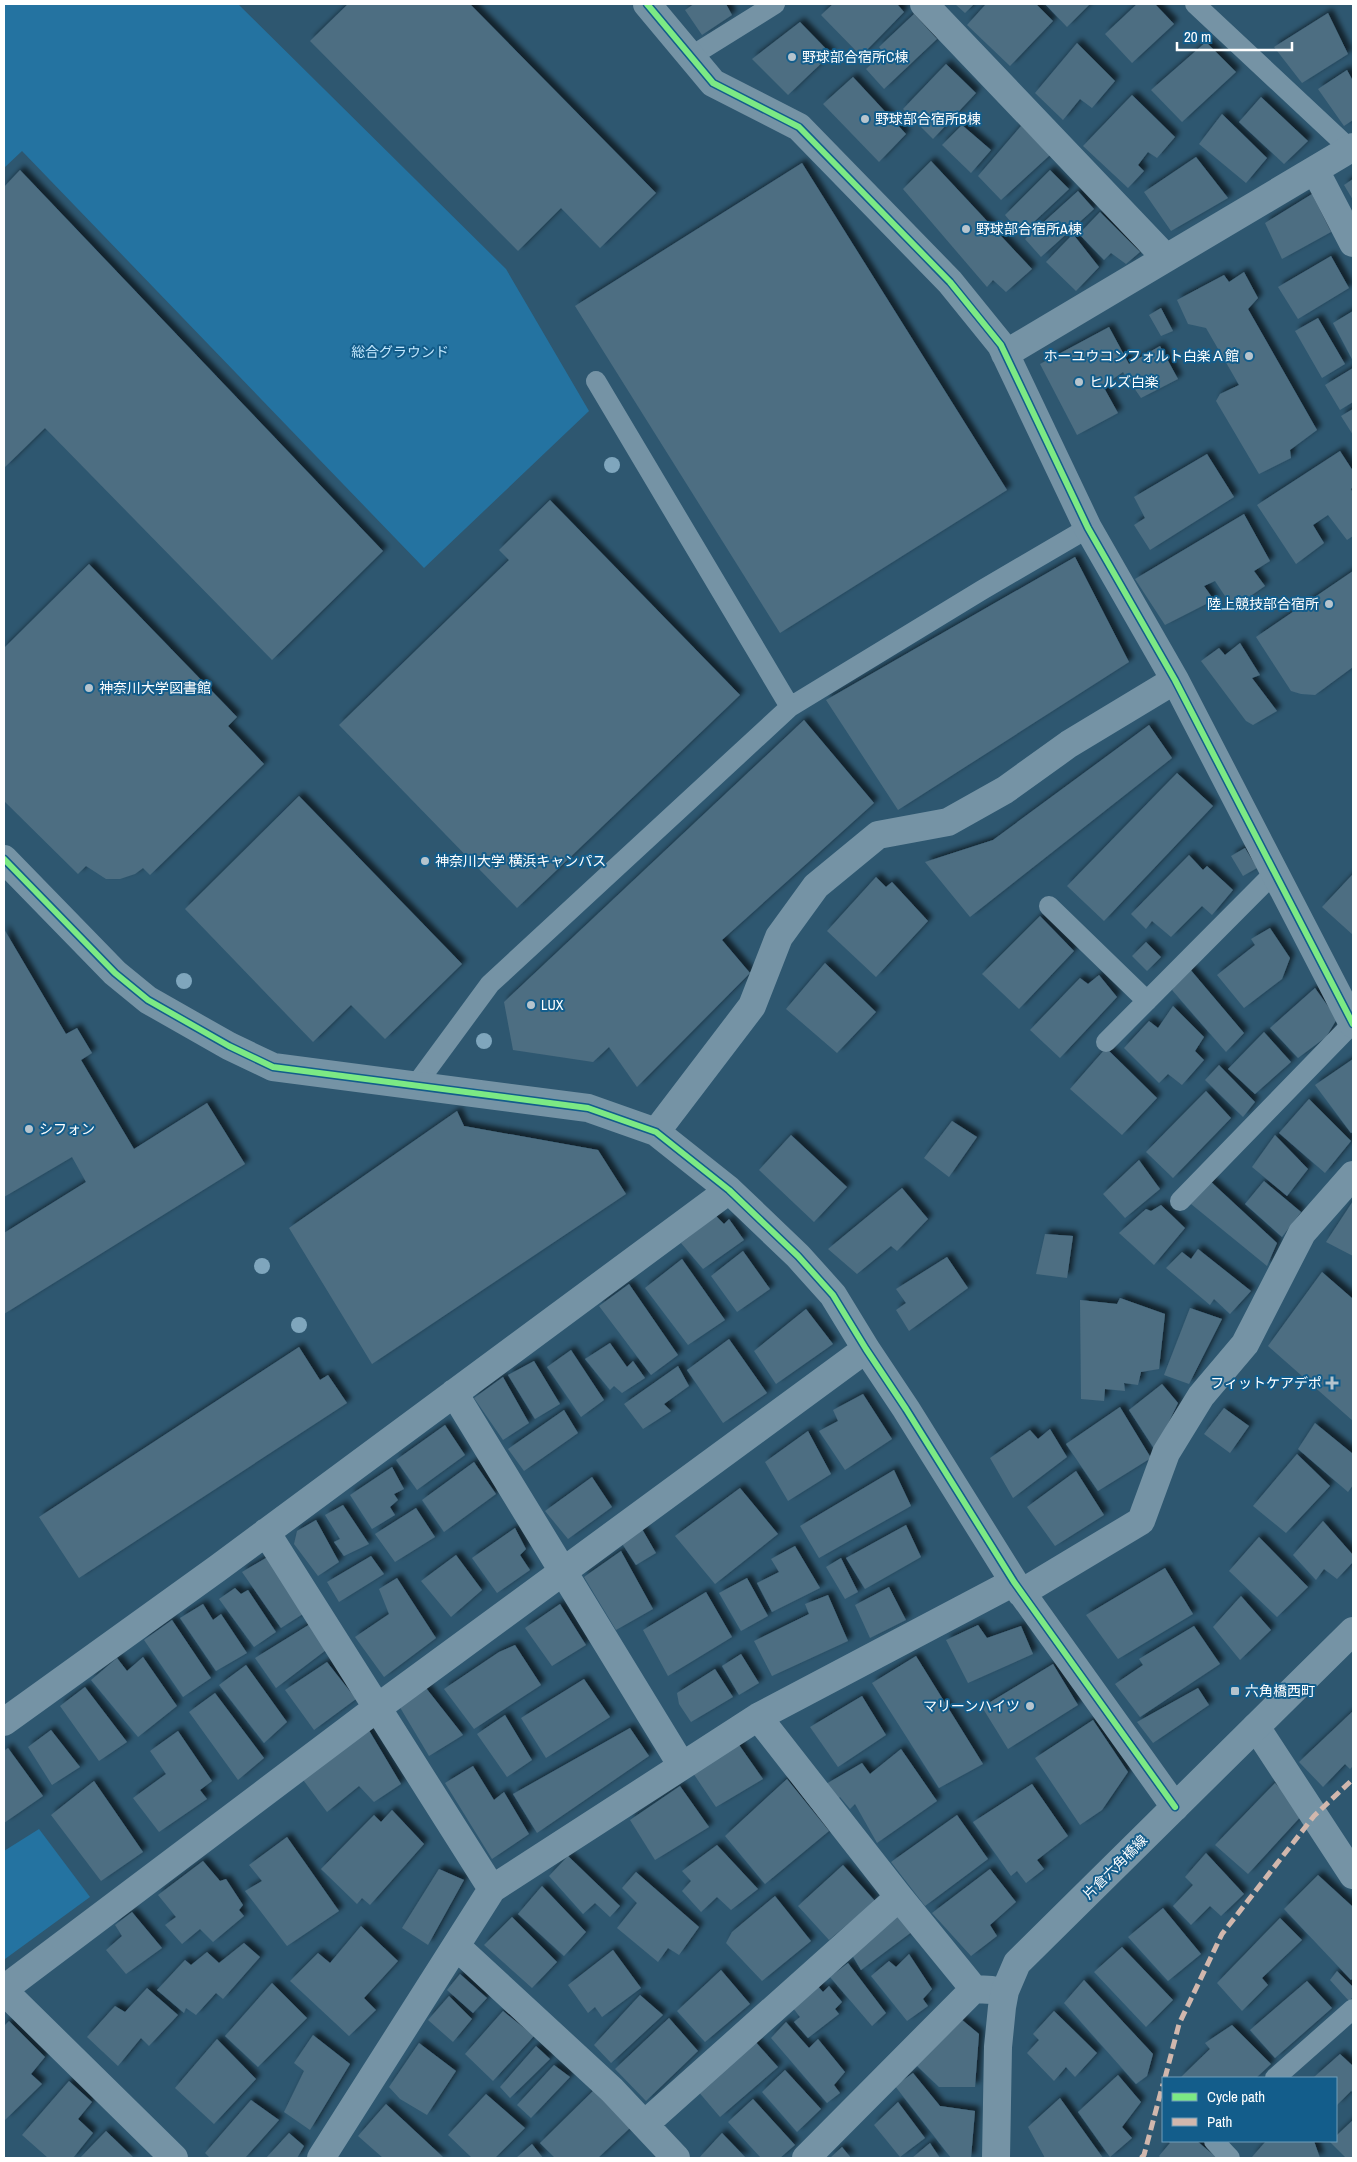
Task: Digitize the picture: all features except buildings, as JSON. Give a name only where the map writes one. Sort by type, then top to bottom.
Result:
[{"type":"street","points":[[647,4],[713,83],[800,127],[950,282],[1001,345],[1088,528],[1174,680],[1353,1024]]},
{"type":"street","points":[[924,4],[1166,258]]},
{"type":"street","points":[[1005,354],[1352,148]]},
{"type":"street","points":[[1315,170],[1353,242]]},
{"type":"street","points":[[656,1132],[752,1006],[779,936],[816,886],[878,835],[948,822],[1005,790],[1068,744],[1174,680]]},
{"type":"street","points":[[4,859],[115,973],[148,1000],[228,1046],[273,1067],[588,1108],[656,1132],[730,1190],[798,1256],[833,1295],[866,1350],[906,1409],[1018,1587],[1175,1807]]},
{"type":"street","points":[[321,2158],[492,1889],[758,1717],[1018,1587],[1141,1521],[1166,1453],[1186,1420],[1201,1396],[1245,1344],[1302,1234],[1353,1175]]},
{"type":"street","points":[[4,1722],[266,1532],[730,1190]]},
{"type":"street","points":[[174,2158],[4,1990],[377,1708],[866,1350]]},
{"type":"street","points":[[454,1393],[682,1766]]},
{"type":"street","points":[[266,1532],[492,1889]]},
{"type":"street","name":"片倉六角橋線","points":[[996,2158],[998,2047],[1005,1991],[1017,1963],[1353,1631]]},
{"type":"street","points":[[758,1717],[974,1990]]},
{"type":"street","points":[[1256,1727],[1353,1875]]},
{"type":"street","points":[[645,2124],[899,1897]]},
{"type":"street","points":[[456,1946],[605,2084],[676,2158]]},
{"type":"street","points":[[806,2158],[974,1990],[1005,1991]]},
{"type":"lane","points":[[690,57],[775,4]]},
{"type":"lane","points":[[1195,4],[1352,148]]},
{"type":"lane","points":[[596,381],[790,707]]},
{"type":"lane","points":[[414,1086],[490,984],[790,707],[1088,528]]},
{"type":"lane","points":[[1106,1042],[1274,873]]},
{"type":"lane","points":[[1049,906],[1147,1001]]},
{"type":"lane","points":[[1180,1201],[1353,1024]]},
{"type":"lane","points":[[1275,2077],[1353,2009]]},
{"type":"lane","points":[[1215,2142],[1230,2158]]},
{"type":"green space","name":"総合グラウンド","points":[[4,4],[238,4],[506,269],[589,411],[424,568],[22,151],[4,168]]},
{"type":"green space","points":[[39,1829],[90,1897],[5,1959],[4,1851]]},
{"type":"marked path","points":[[1165,2077],[1179,2024],[1222,1934],[1314,1816],[1353,1779]]},
{"type":"marked path","points":[[1141,2158],[1144,2155],[1162,2088]]},
{"type":"cycle path","points":[[647,4],[713,83],[799,127],[950,282],[1001,345],[1088,528],[1175,680],[1353,1024]]},
{"type":"cycle path","points":[[4,859],[115,973],[148,1000],[229,1046],[273,1067],[588,1108],[656,1132],[729,1190],[798,1256],[833,1295],[1014,1582],[1175,1807]]},
{"type":"place","name":"野球部合宿所C棟","points":[[792,57]]},
{"type":"place","name":"野球部合宿所B棟","points":[[865,119]]},
{"type":"place","name":"野球部合宿所A棟","points":[[966,229]]},
{"type":"place","name":"ホーユウコンフォルト白楽Ａ館","points":[[1249,356]]},
{"type":"place","name":"ヒルズ白楽","points":[[1079,382]]},
{"type":"place","name":"陸上競技部合宿所","points":[[1329,604]]},
{"type":"place","name":"神奈川大学図書館","points":[[89,688]]},
{"type":"place","name":"神奈川大学 横浜キャンパス","points":[[425,861]]},
{"type":"place","name":"LUX","points":[[531,1005]]},
{"type":"place","name":"シフォン","points":[[29,1129]]},
{"type":"place","name":"フィットケアデポ","points":[[1332,1383]]},
{"type":"place","name":"六角橋西町","points":[[1235,1691]]},
{"type":"place","name":"マリーンハイツ","points":[[1030,1706]]}]
